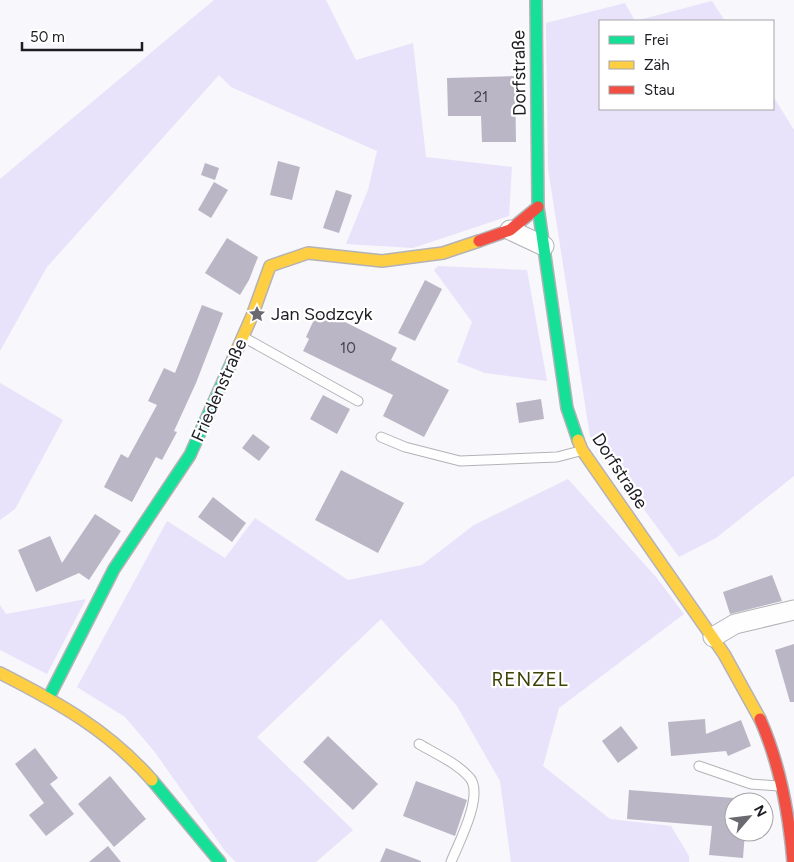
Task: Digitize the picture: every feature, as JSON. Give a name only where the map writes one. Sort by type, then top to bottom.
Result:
[{"type":"street","name":"Dorfstraße","points":[[536,0],[538,207],[566,408],[582,450],[713,637],[756,710],[780,786],[792,838],[792,862]]},
{"type":"street","name":"Friedenstraße","points":[[49,697],[114,569],[190,455],[252,316],[270,266],[308,253],[382,261],[443,253],[510,230],[538,207]]},
{"type":"street","points":[[510,230],[544,246]]},
{"type":"street","points":[[713,637],[734,624],[794,610]]},
{"type":"street","points":[[0,673],[49,697],[90,723],[130,756],[220,862]]},
{"type":"lane","points":[[242,336],[358,401]]},
{"type":"lane","points":[[382,436],[405,447],[460,461],[557,457],[582,450]]},
{"type":"lane","points":[[419,744],[450,761],[471,780],[474,796],[468,823],[451,862]]},
{"type":"lane","points":[[699,766],[751,784],[780,786]]},
{"type":"shaded area","points":[[214,0],[326,0],[356,60],[413,43],[426,157],[512,167],[509,216],[413,248],[346,244],[368,190],[377,151],[231,87],[219,75],[47,267],[0,351],[0,179]]},
{"type":"shaded area","points":[[712,1],[724,20],[639,20]]},
{"type":"shaded area","points":[[625,3],[634,20],[599,20],[599,110],[774,110],[774,98],[794,130],[794,476],[716,538],[679,557],[590,436],[548,169],[546,23]]},
{"type":"shaded area","points":[[438,266],[527,270],[547,381],[485,373],[457,362],[472,322],[434,270]]},
{"type":"shaded area","points":[[0,383],[63,420],[15,509],[0,520]]},
{"type":"shaded area","points":[[568,479],[656,577],[684,614],[559,708],[543,766],[610,819],[671,826],[689,856],[689,862],[511,862],[500,781],[457,706],[381,619],[257,737],[353,830],[316,862],[236,862],[225,851],[154,751],[125,717],[77,687],[167,521],[225,558],[255,518],[348,580],[422,565],[474,525]]},
{"type":"shaded area","points":[[86,599],[47,674],[0,650],[0,605],[6,614]]},
{"type":"building","points":[[515,76],[516,142],[482,142],[481,116],[448,116],[447,78]]},
{"type":"building","points":[[278,161],[300,167],[292,200],[270,195]]},
{"type":"building","points":[[205,163],[219,168],[215,180],[201,175]]},
{"type":"building","points":[[214,182],[228,190],[211,218],[198,210]]},
{"type":"building","points":[[336,190],[352,195],[339,233],[323,228]]},
{"type":"building","points":[[227,238],[258,257],[249,280],[240,295],[205,273]]},
{"type":"building","points":[[425,280],[442,289],[415,341],[398,333]]},
{"type":"building","points":[[202,305],[223,313],[196,383],[174,431],[177,432],[162,460],[156,457],[132,502],[104,487],[121,454],[128,458],[157,405],[148,401],[164,368],[175,373]]},
{"type":"building","points":[[319,309],[397,348],[391,360],[449,390],[424,437],[383,416],[393,395],[303,351],[309,339],[306,337]]},
{"type":"building","points":[[323,395],[350,409],[337,434],[310,419]]},
{"type":"building","points":[[541,399],[544,419],[519,423],[516,403]]},
{"type":"building","points":[[253,434],[270,447],[259,461],[242,448]]},
{"type":"building","points":[[341,470],[404,503],[378,553],[315,520]]},
{"type":"building","points":[[213,497],[246,523],[232,542],[198,517]]},
{"type":"building","points":[[95,514],[121,531],[89,580],[79,573],[36,592],[18,550],[50,536],[62,563]]},
{"type":"building","points":[[772,575],[782,601],[730,614],[723,592]]},
{"type":"building","points":[[794,644],[794,702],[790,702],[775,650]]},
{"type":"building","points":[[705,719],[706,734],[741,720],[751,746],[728,756],[726,751],[671,756],[668,722]]},
{"type":"building","points":[[621,726],[638,748],[618,763],[602,741]]},
{"type":"building","points":[[328,736],[378,784],[353,810],[303,762]]},
{"type":"building","points":[[35,748],[58,778],[50,784],[74,814],[46,836],[29,815],[44,803],[15,764]]},
{"type":"building","points":[[110,776],[146,819],[114,847],[78,804]]},
{"type":"building","points":[[416,781],[467,800],[455,836],[403,816]]},
{"type":"building","points":[[629,790],[724,797],[724,842],[744,842],[743,858],[709,855],[712,826],[627,819]]},
{"type":"building","points":[[108,846],[121,862],[89,862]]},
{"type":"building","points":[[386,848],[421,861],[421,862],[380,862]]},
{"type":"traffic: fast","points":[[536,0],[538,207],[567,408],[578,440]]},
{"type":"traffic: fast","points":[[49,697],[114,569],[190,455],[233,359]]},
{"type":"traffic: fast","points":[[152,780],[220,862]]},
{"type":"traffic: slow","points":[[233,359],[252,316],[270,266],[308,253],[382,261],[443,253],[479,241]]},
{"type":"traffic: slow","points":[[578,440],[582,450],[724,654],[760,719]]},
{"type":"traffic: slow","points":[[0,673],[82,719],[118,746],[152,780]]},
{"type":"traffic: jam","points":[[479,241],[510,230],[538,207]]},
{"type":"traffic: jam","points":[[760,719],[778,771],[789,826],[793,862]]},
{"type":"place","name":"Jan Sodzcyk","points":[[257,314]]},
{"type":"district","name":"RENZEL","points":[[530,679]]}]
